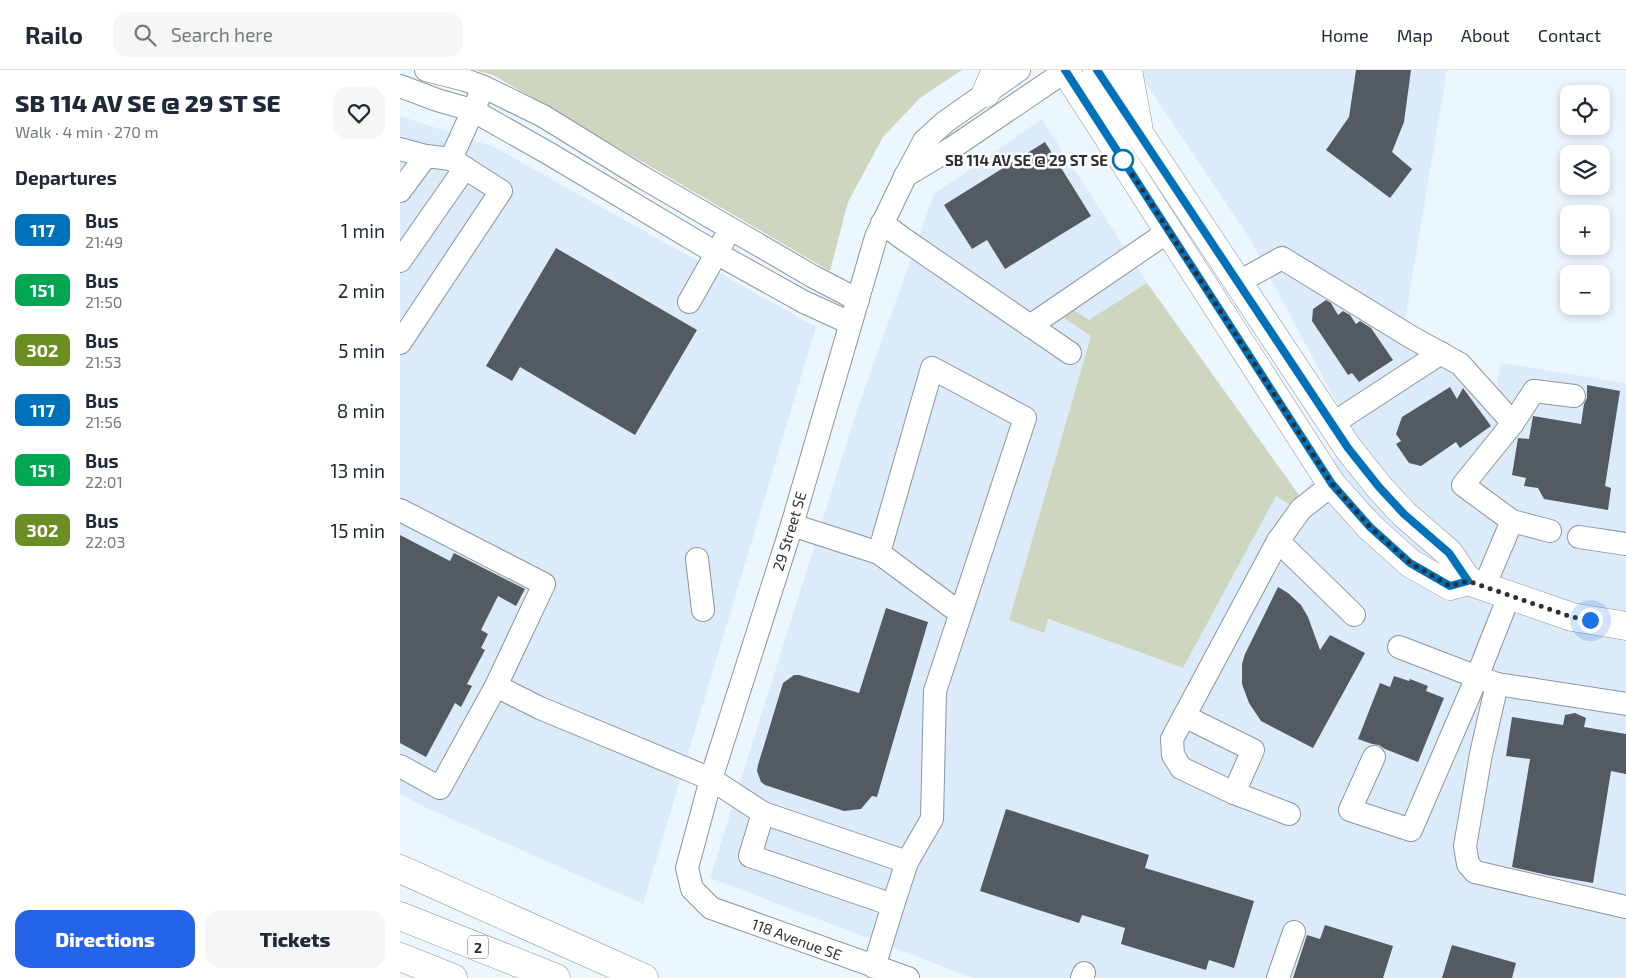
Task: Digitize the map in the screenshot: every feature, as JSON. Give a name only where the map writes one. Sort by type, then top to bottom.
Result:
[{"type":"main road","points":[[1066,70],[1332,484],[1370,527],[1410,563],[1450,586],[1487,588],[1572,617],[1626,626]]},
{"type":"main road","points":[[1097,70],[1348,448],[1379,487],[1404,514],[1487,588]]},
{"type":"main road","points":[[1128,70],[1140,136]]},
{"type":"main road","points":[[400,869],[644,978]]},
{"type":"main road","name":"2","points":[[400,916],[556,978]]},
{"type":"main road","points":[[400,957],[453,978]]},
{"type":"street","points":[[426,70],[484,87],[543,116],[812,276],[858,300]]},
{"type":"street","name":"29 Street SE","points":[[692,889],[687,868],[711,779],[792,525],[876,237],[904,177],[924,141],[991,82],[1019,70]]},
{"type":"street","points":[[904,177],[952,148],[1066,70]]},
{"type":"street","points":[[400,86],[437,100],[472,110],[557,158],[716,253],[804,302],[850,323]]},
{"type":"street","points":[[400,261],[458,163],[472,110],[484,87]]},
{"type":"street","points":[[400,149],[458,163],[501,191],[400,343]]},
{"type":"street","points":[[400,191],[426,156]]},
{"type":"street","points":[[882,223],[1070,353]]},
{"type":"street","points":[[689,302],[716,253],[732,229]]},
{"type":"street","points":[[1030,326],[1169,231]]},
{"type":"street","points":[[1238,282],[1282,258],[1460,364],[1513,424]]},
{"type":"street","points":[[1332,424],[1441,353]]},
{"type":"street","points":[[874,967],[908,862],[932,819],[935,691],[1025,418],[932,368],[879,553]]},
{"type":"street","points":[[1550,531],[1512,521],[1463,484],[1513,424],[1534,392],[1574,396]]},
{"type":"street","points":[[1288,814],[1234,793],[1181,768],[1173,754],[1172,739],[1278,541],[1301,509],[1332,484]]},
{"type":"street","points":[[400,510],[544,584],[496,686],[440,788],[400,766]]},
{"type":"street","points":[[1512,521],[1487,588],[1487,681],[1481,754],[1465,846],[1468,864],[1475,872],[1626,907]]},
{"type":"street","points":[[792,525],[879,553],[960,613]]},
{"type":"street","points":[[1578,537],[1626,544]]},
{"type":"street","points":[[1278,541],[1354,614]]},
{"type":"street","points":[[697,559],[703,610]]},
{"type":"street","points":[[1399,647],[1487,681],[1626,704]]},
{"type":"street","points":[[1374,756],[1350,810],[1411,830],[1466,699],[1487,681]]},
{"type":"street","points":[[496,686],[540,708],[711,779],[763,813],[908,862]]},
{"type":"street","points":[[1184,716],[1253,750],[1234,793]]},
{"type":"street","points":[[763,813],[750,856],[893,905]]},
{"type":"street","name":"118 Avenue SE","points":[[692,889],[711,908],[908,978]]},
{"type":"street","points":[[1278,978],[1294,932]]},
{"type":"shaded area","points":[[1137,70],[1447,70],[1405,321],[1496,388],[1501,363],[1626,383],[1626,978],[973,978],[710,878],[858,407],[934,194],[1042,119],[1147,283],[1089,321],[1065,318],[1092,336],[1009,620],[1044,632],[1047,619],[1183,668],[1276,495],[1292,506],[1299,495],[1355,438],[1250,239]]},
{"type":"shaded area","points":[[400,116],[494,147],[816,327],[643,904],[420,805],[400,793]]},
{"type":"green space","points":[[475,70],[962,70],[920,98],[883,137],[848,202],[830,271],[493,75]]},
{"type":"green space","points":[[1147,283],[1299,495],[1292,506],[1276,496],[1183,668],[1048,619],[1044,633],[1009,620],[1091,336],[1064,318],[1072,309],[1089,320]]},
{"type":"building","points":[[1356,70],[1411,70],[1404,122],[1392,152],[1412,169],[1390,198],[1326,150],[1349,117]]},
{"type":"building","points":[[1045,142],[1091,216],[1005,269],[987,240],[972,249],[944,205]]},
{"type":"building","points":[[556,248],[697,330],[635,435],[520,367],[512,381],[486,366]]},
{"type":"building","points":[[1326,300],[1331,303],[1338,315],[1343,311],[1350,315],[1356,324],[1360,321],[1371,328],[1393,360],[1359,382],[1352,373],[1348,375],[1312,321],[1313,309]]},
{"type":"building","points":[[1587,385],[1620,391],[1605,486],[1611,488],[1608,510],[1544,499],[1538,488],[1524,486],[1526,478],[1512,475],[1518,438],[1529,439],[1533,416],[1581,424],[1584,404],[1587,398]]},
{"type":"building","points":[[1450,387],[1457,399],[1463,388],[1491,426],[1460,448],[1456,442],[1421,466],[1409,463],[1396,444],[1401,441],[1396,434],[1402,417]]},
{"type":"building","points":[[400,535],[450,561],[454,553],[525,589],[516,606],[498,596],[481,630],[488,634],[481,648],[485,650],[467,684],[472,686],[461,707],[455,703],[426,757],[400,743]]},
{"type":"building","points":[[1278,587],[1301,605],[1308,617],[1320,650],[1330,635],[1365,653],[1313,748],[1261,721],[1249,703],[1242,684],[1242,664],[1245,654]]},
{"type":"building","points":[[886,608],[928,622],[877,797],[872,796],[861,809],[844,811],[765,785],[761,782],[757,771],[758,765],[783,683],[794,675],[799,675],[859,693]]},
{"type":"building","points":[[1394,676],[1409,681],[1410,679],[1428,686],[1426,691],[1444,698],[1418,762],[1379,745],[1358,739],[1380,683],[1390,687]]},
{"type":"building","points":[[1575,713],[1586,718],[1584,727],[1626,734],[1626,774],[1611,771],[1593,883],[1512,867],[1530,759],[1506,756],[1512,717],[1563,725],[1565,715]]},
{"type":"building","points":[[1006,809],[1149,855],[1145,868],[1254,901],[1234,968],[1209,960],[1206,970],[1121,944],[1125,928],[1082,915],[1079,923],[980,891]]},
{"type":"building","points":[[1325,925],[1393,946],[1383,978],[1293,978],[1307,935],[1320,939]]},
{"type":"building","points":[[1452,945],[1516,963],[1512,978],[1442,978]]},
{"type":"bus line","name":"117","points":[[1065,70],[1332,484],[1370,527],[1410,563],[1450,586],[1468,581],[1449,553],[1404,514],[1379,487],[1348,448],[1097,70]]},
{"type":"place","name":"SB 114 AV SE @ 29 ST SE","points":[[1123,160]]},
{"type":"route","points":[[1123,160],[1332,484],[1370,527],[1410,563],[1450,586],[1468,581],[1572,617],[1590,620]]}]
